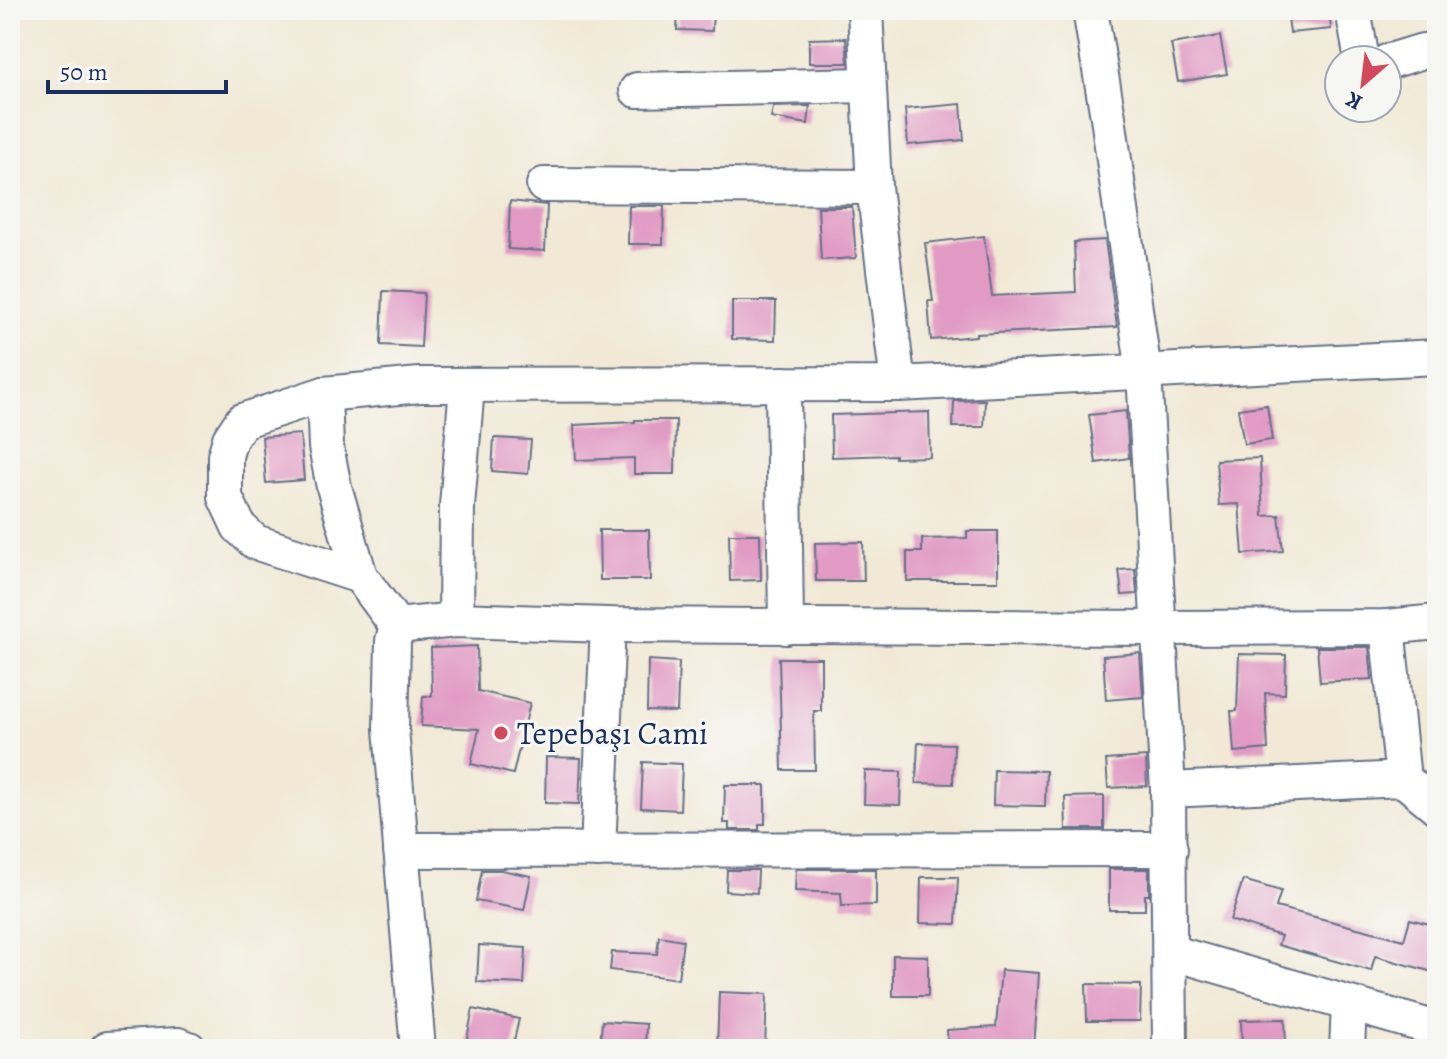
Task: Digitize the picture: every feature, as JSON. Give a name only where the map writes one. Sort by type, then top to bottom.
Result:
[{"type":"street","points":[[865,10],[874,187],[898,384]]},
{"type":"street","points":[[1090,10],[1144,373],[1168,790],[1170,1049]]},
{"type":"street","points":[[1353,10],[1359,44]]},
{"type":"street","points":[[1403,57],[1423,51]]},
{"type":"street","points":[[637,90],[868,85]]},
{"type":"street","points":[[544,185],[874,187]]},
{"type":"street","points":[[360,576],[255,542],[239,527],[225,497],[225,456],[230,439],[242,421],[324,394],[420,385],[898,384],[1437,357]]},
{"type":"street","points":[[783,384],[786,627]]},
{"type":"street","points":[[456,620],[457,506],[467,386]]},
{"type":"street","points":[[324,394],[326,447],[334,487],[360,576],[397,626]]},
{"type":"street","points":[[397,626],[456,620],[608,625],[1161,628],[1387,627],[1437,622]]},
{"type":"street","points":[[598,850],[608,625]]},
{"type":"street","points":[[397,626],[393,641],[391,729],[418,1049]]},
{"type":"street","points":[[1387,627],[1403,779]]},
{"type":"street","points":[[1168,790],[1403,779],[1437,807]]},
{"type":"street","points":[[401,850],[1170,849]]},
{"type":"street","points":[[1170,952],[1437,1029]]},
{"type":"street","points":[[1347,1049],[1349,1005]]},
{"type":"street","points":[[107,1049],[178,1045],[189,1049]]},
{"type":"building","points":[[678,10],[713,10],[712,31],[677,30]]},
{"type":"building","points":[[1287,10],[1329,10],[1331,29],[1290,33]]},
{"type":"building","points":[[1220,36],[1227,74],[1178,82],[1171,44]]},
{"type":"building","points":[[846,38],[848,63],[809,63],[809,39]]},
{"type":"building","points":[[961,104],[964,140],[908,145],[905,109]]},
{"type":"building","points":[[810,106],[808,124],[771,118],[773,107]]},
{"type":"building","points":[[510,201],[547,205],[545,251],[508,249]]},
{"type":"building","points":[[629,206],[664,206],[663,244],[628,244]]},
{"type":"building","points":[[818,207],[852,207],[856,258],[821,260]]},
{"type":"building","points":[[984,236],[992,296],[1076,292],[1074,242],[1105,240],[1117,327],[976,334],[931,340],[928,301],[933,301],[925,243]]},
{"type":"building","points":[[383,291],[424,293],[421,347],[381,345]]},
{"type":"building","points":[[732,301],[776,301],[775,340],[732,339]]},
{"type":"building","points":[[985,400],[984,427],[953,427],[954,401]]},
{"type":"building","points":[[1267,405],[1272,440],[1244,444],[1238,409]]},
{"type":"building","points":[[1126,411],[1129,458],[1096,463],[1089,415]]},
{"type":"building","points":[[929,412],[930,457],[832,457],[831,415]]},
{"type":"building","points":[[676,420],[675,474],[634,474],[634,458],[576,460],[574,425]]},
{"type":"building","points":[[300,434],[304,480],[266,483],[262,437]]},
{"type":"building","points":[[494,438],[531,440],[528,474],[492,471]]},
{"type":"building","points":[[1260,458],[1263,516],[1279,515],[1283,551],[1243,554],[1239,504],[1219,505],[1216,460]]},
{"type":"building","points":[[599,530],[649,530],[650,580],[600,580]]},
{"type":"building","points":[[967,531],[998,531],[998,581],[907,581],[907,552],[922,552],[922,539],[967,538]]},
{"type":"building","points":[[729,534],[760,534],[761,580],[730,581]]},
{"type":"building","points":[[863,542],[864,581],[816,581],[815,543]]},
{"type":"building","points":[[1135,569],[1137,594],[1122,595],[1119,570]]},
{"type":"building","points":[[477,646],[478,691],[530,703],[513,774],[471,764],[479,729],[421,726],[423,696],[432,696],[431,648]]},
{"type":"building","points":[[1317,647],[1369,647],[1372,679],[1320,682]]},
{"type":"building","points":[[1140,653],[1143,697],[1106,700],[1103,656]]},
{"type":"building","points":[[1239,654],[1286,655],[1285,694],[1265,693],[1268,749],[1234,752],[1231,711],[1237,711]]},
{"type":"building","points":[[779,658],[821,658],[821,711],[814,711],[815,770],[782,770]]},
{"type":"building","points":[[648,660],[679,662],[677,712],[647,711]]},
{"type":"building","points":[[918,743],[954,744],[953,784],[916,783]]},
{"type":"building","points":[[546,757],[581,758],[579,804],[545,803]]},
{"type":"building","points":[[1146,757],[1147,786],[1108,788],[1106,760]]},
{"type":"building","points":[[643,762],[682,764],[680,810],[641,808]]},
{"type":"building","points":[[994,770],[1046,771],[1045,806],[993,805]]},
{"type":"building","points":[[865,771],[901,772],[900,805],[864,804]]},
{"type":"building","points":[[725,785],[765,785],[765,824],[759,824],[759,830],[729,830],[729,823],[724,823]]},
{"type":"building","points":[[1104,796],[1104,829],[1066,829],[1065,797]]},
{"type":"building","points":[[796,869],[876,869],[876,905],[842,906],[841,893],[795,891]]},
{"type":"building","points":[[1109,869],[1149,869],[1149,895],[1145,895],[1145,910],[1109,910]]},
{"type":"building","points":[[482,870],[531,876],[524,910],[476,901]]},
{"type":"building","points":[[727,870],[758,870],[757,893],[726,891]]},
{"type":"building","points":[[921,877],[958,877],[956,924],[920,923]]},
{"type":"building","points":[[1243,880],[1281,891],[1276,907],[1404,940],[1410,919],[1437,926],[1437,957],[1433,972],[1375,956],[1371,971],[1278,945],[1281,936],[1230,920]]},
{"type":"building","points":[[659,936],[683,940],[678,979],[610,970],[612,952],[657,954]]},
{"type":"building","points":[[479,945],[526,948],[524,984],[477,982]]},
{"type":"building","points":[[893,955],[928,956],[928,996],[893,996]]},
{"type":"building","points":[[1001,970],[1039,973],[1034,1049],[948,1049],[947,1030],[996,1027]]},
{"type":"building","points":[[1086,984],[1141,985],[1140,1021],[1087,1021]]},
{"type":"building","points":[[719,992],[767,994],[765,1049],[717,1049]]},
{"type":"building","points":[[473,1009],[519,1019],[512,1049],[466,1043]]},
{"type":"building","points":[[1285,1019],[1286,1049],[1242,1049],[1241,1020]]},
{"type":"building","points":[[602,1021],[646,1024],[645,1049],[600,1049]]},
{"type":"place","name":"Tepebaşı Cami","points":[[501,733]]}]
